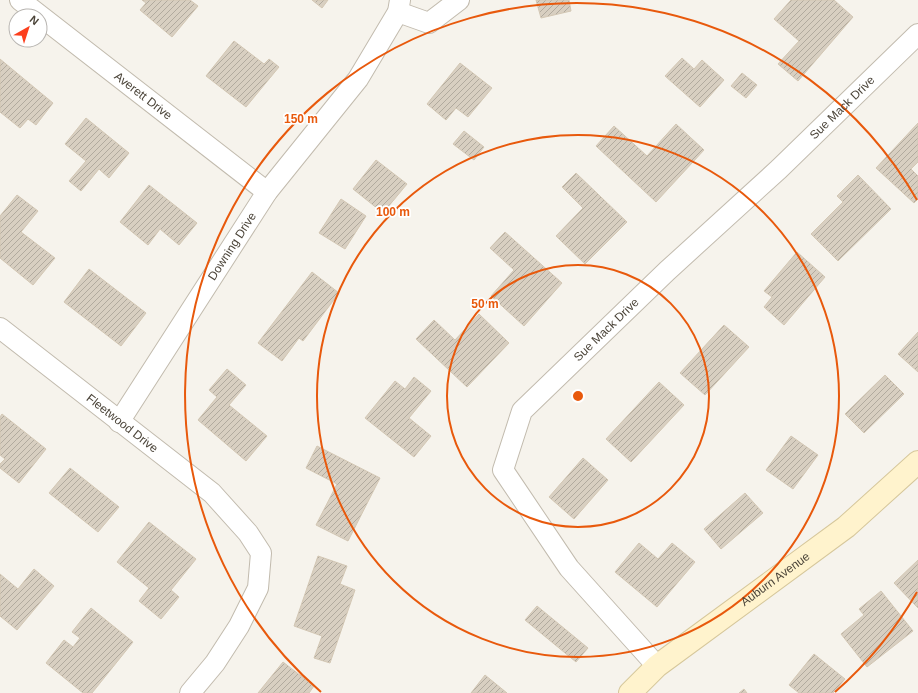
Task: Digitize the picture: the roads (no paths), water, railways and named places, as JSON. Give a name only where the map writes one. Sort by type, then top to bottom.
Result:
[{"type":"street","name":"Averett Drive","points":[[20,0],[266,192]]},
{"type":"street","points":[[399,6],[429,23],[459,0]]},
{"type":"street","name":"Downing Drive","points":[[119,422],[266,192],[358,79],[399,6]]},
{"type":"street","name":"Sue Mack Drive","points":[[657,666],[568,568],[503,470],[522,411],[667,271],[779,169],[918,34]]},
{"type":"street","name":"Fleetwood Drive","points":[[0,328],[212,494],[240,523],[261,554],[258,588],[239,626],[215,663],[190,693]]},
{"type":"street","name":"Auburn Avenue","points":[[630,693],[657,666],[846,527],[918,462]]}]
